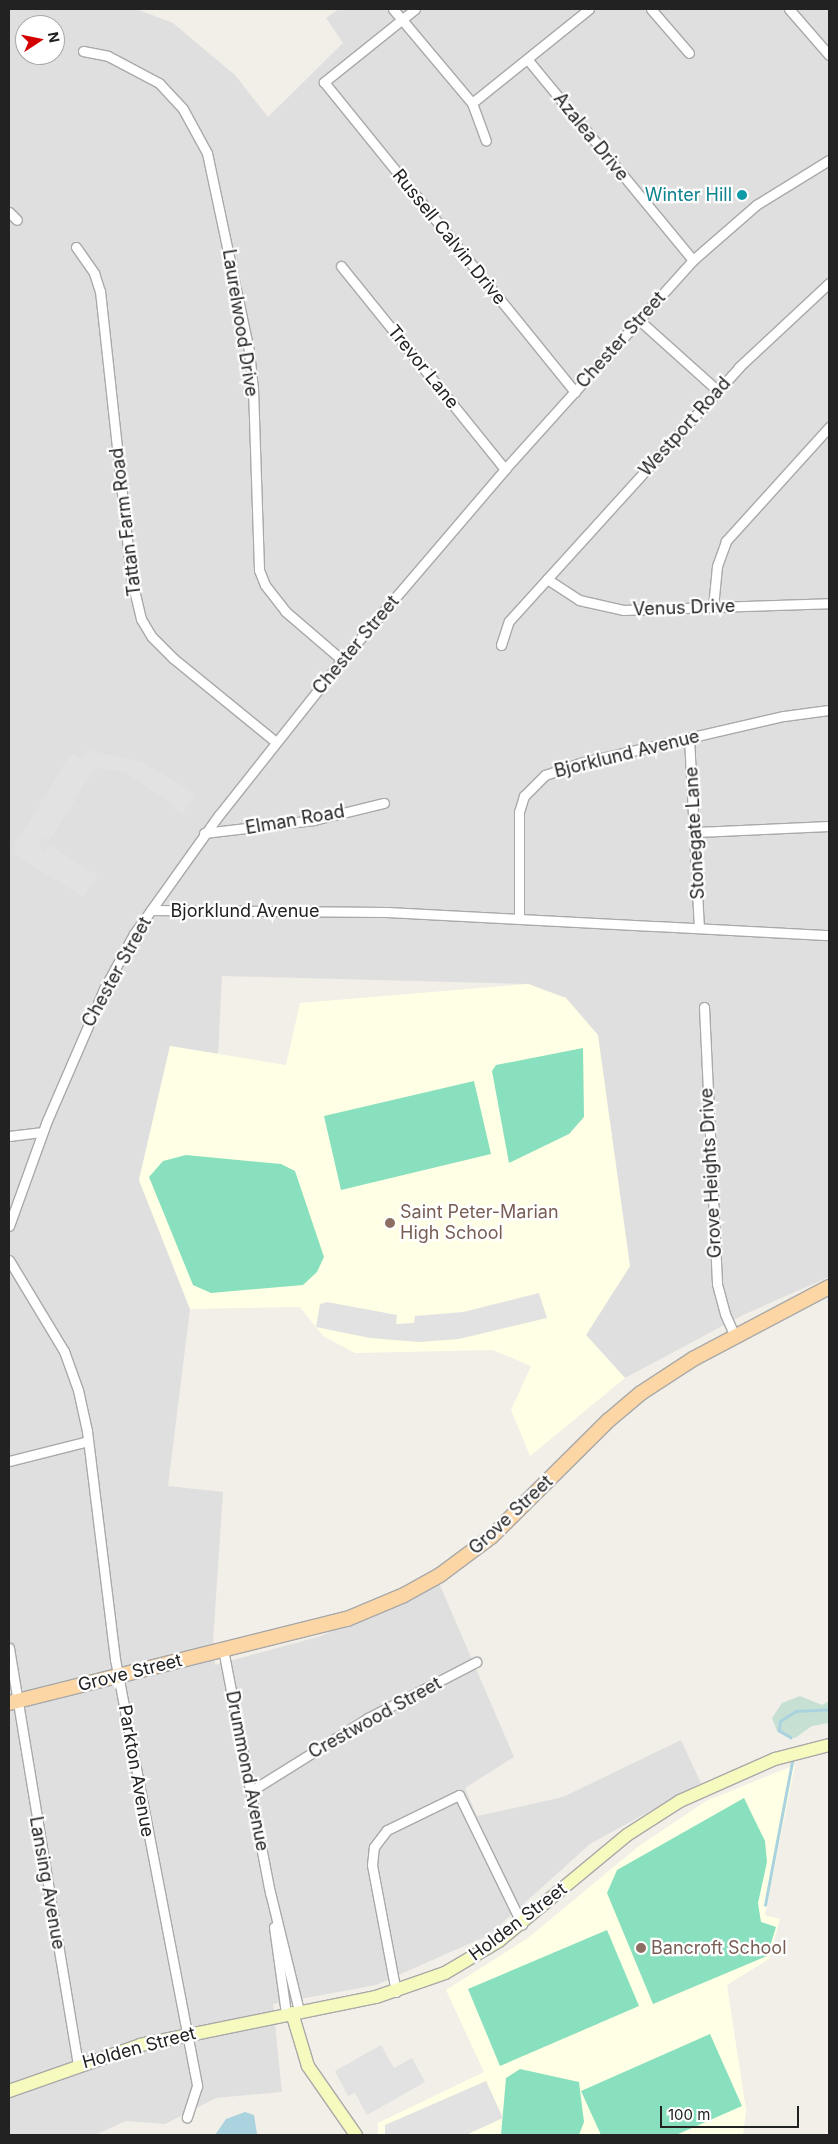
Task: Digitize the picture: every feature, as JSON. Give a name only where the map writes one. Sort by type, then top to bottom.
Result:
[{"type":"main road","name":"Grove Street","points":[[12,1702],[347,1619],[404,1595],[440,1575],[490,1538],[604,1425],[641,1393],[735,1336],[829,1287]]},
{"type":"main road","name":"Holden Street","points":[[9,2091],[78,2065],[186,2034],[396,1992],[464,1964],[522,1924],[611,1848],[680,1801],[761,1765],[829,1745]]},
{"type":"main road","points":[[293,2013],[308,2066],[356,2135]]},
{"type":"street","points":[[393,9],[472,103],[486,141]]},
{"type":"street","points":[[401,20],[415,9]]},
{"type":"street","points":[[472,103],[528,60],[589,9]]},
{"type":"street","points":[[652,9],[689,53]]},
{"type":"street","points":[[789,9],[829,56]]},
{"type":"street","name":"Russell Calvin Drive","points":[[401,20],[324,82],[575,392]]},
{"type":"street","name":"Laurelwood Drive","points":[[83,50],[108,56],[159,83],[183,109],[207,152],[249,351],[253,388],[259,570],[265,585],[285,611],[342,660]]},
{"type":"street","name":"Azalea Drive","points":[[528,60],[693,260]]},
{"type":"street","name":"Chester Street","points":[[9,1226],[43,1132],[98,1001],[151,910],[204,834],[342,660],[505,469],[693,260],[756,205],[829,160]]},
{"type":"street","points":[[9,212],[17,220]]},
{"type":"street","name":"Tattan Farm Road","points":[[76,247],[94,273],[100,291],[132,577],[141,619],[152,638],[173,658],[276,742]]},
{"type":"street","name":"Trevor Lane","points":[[341,266],[505,469]]},
{"type":"street","name":"Westport Road","points":[[501,646],[509,621],[718,391],[795,312],[829,283]]},
{"type":"street","points":[[639,320],[718,391]]},
{"type":"street","points":[[713,607],[717,566],[726,541],[829,427]]},
{"type":"street","name":"Venus Drive","points":[[548,578],[579,600],[596,606],[624,610],[829,603]]},
{"type":"street","name":"Bjorklund Avenue","points":[[519,918],[519,812],[524,796],[534,783],[560,767],[811,711],[829,710]]},
{"type":"street","name":"Stonegate Lane","points":[[689,738],[696,832],[699,928]]},
{"type":"street","name":"Elman Road","points":[[204,834],[314,820],[384,803]]},
{"type":"street","points":[[696,832],[829,826]]},
{"type":"street","name":"Bjorklund Avenue","points":[[151,910],[387,912],[829,935]]},
{"type":"street","name":"Grove Heights Drive","points":[[704,1007],[717,1284],[724,1314],[735,1336]]},
{"type":"street","points":[[9,1136],[43,1132]]},
{"type":"street","name":"Parkton Avenue","points":[[9,1260],[64,1351],[78,1390],[88,1441],[118,1676],[197,2086],[187,2117]]},
{"type":"street","points":[[9,1461],[88,1441]]},
{"type":"street","name":"Lansing Avenue","points":[[9,1648],[12,1702],[78,2065]]},
{"type":"street","name":"Drummond Avenue","points":[[223,1649],[293,2013]]},
{"type":"street","name":"Crestwood Street","points":[[250,1791],[368,1718],[476,1662]]},
{"type":"street","points":[[396,1992],[372,1865],[377,1840],[387,1830],[460,1795],[522,1924]]},
{"type":"street","name":"Drummond Avenue","points":[[270,1892],[293,2013]]},
{"type":"shaded area","points":[[9,9],[136,9],[173,23],[235,75],[268,117],[343,43],[326,18],[339,9],[829,9],[829,1277],[743,1315],[625,1378],[586,1335],[630,1266],[566,998],[528,984],[222,976],[218,1054],[170,1046],[139,1180],[190,1309],[168,1486],[223,1492],[213,1642],[215,1665],[321,1636],[439,1583],[514,1757],[465,1788],[477,1816],[563,1797],[681,1740],[701,1783],[590,1844],[489,1935],[376,1985],[273,2004],[282,2092],[216,2098],[165,2124],[126,2121],[95,2135],[9,2135]]},
{"type":"shaded area","points":[[87,750],[142,762],[196,794],[182,815],[172,807],[173,804],[125,772],[95,768],[49,841],[42,837],[39,844],[45,852],[50,845],[98,876],[83,897],[11,852],[71,753],[81,759]]},
{"type":"shaded area","name":"Saint Peter-Marian High School","points":[[528,984],[566,998],[598,1035],[630,1266],[586,1335],[625,1378],[530,1456],[511,1410],[531,1366],[493,1350],[355,1353],[323,1336],[300,1307],[190,1309],[139,1180],[170,1046],[286,1065],[300,1003]]},
{"type":"shaded area","points":[[539,1293],[547,1318],[459,1339],[419,1342],[370,1338],[316,1327],[320,1304],[327,1302],[397,1315],[396,1324],[414,1323],[415,1316],[463,1312]]},
{"type":"shaded area","points":[[800,1696],[822,1705],[829,1701],[829,1723],[812,1726],[795,1738],[777,1731],[772,1718],[782,1703]]},
{"type":"shaded area","name":"Bancroft School","points":[[795,1765],[765,1915],[780,1919],[769,1959],[727,1985],[746,2110],[743,2135],[378,2135],[378,2123],[484,2072],[446,1990],[528,1938],[639,1846],[706,1801]]},
{"type":"shaded area","points":[[381,2045],[394,2068],[412,2058],[425,2082],[367,2115],[355,2093],[348,2096],[335,2071]]},
{"type":"shaded area","points":[[486,2081],[503,2118],[466,2135],[385,2135],[385,2125]]},
{"type":"green space","points":[[583,1048],[584,1117],[569,1134],[509,1163],[492,1071],[496,1065]]},
{"type":"green space","points":[[474,1081],[491,1154],[341,1190],[324,1116]]},
{"type":"green space","points":[[186,1155],[281,1164],[295,1171],[324,1257],[317,1272],[303,1285],[211,1293],[193,1285],[149,1177],[163,1161]]},
{"type":"green space","points":[[744,1798],[765,1841],[767,1862],[758,1903],[761,1922],[776,1927],[767,1956],[653,2004],[607,1893],[617,1870]]},
{"type":"green space","points":[[607,1930],[639,2006],[500,2066],[468,1989]]},
{"type":"green space","points":[[710,2034],[742,2106],[676,2135],[601,2135],[581,2091]]},
{"type":"green space","points":[[520,2069],[579,2082],[584,2122],[579,2135],[501,2135],[506,2078]]},
{"type":"water","points":[[245,2112],[254,2115],[257,2134],[262,2135],[215,2135],[226,2119]]},
{"type":"waterway","points":[[791,1738],[779,1731],[780,1721],[796,1711],[829,1709]]},
{"type":"waterway","points":[[765,1905],[792,1762]]},
{"type":"place","name":"Winter Hill","points":[[742,195]]},
{"type":"place","name":"Saint Peter-Marian High School","points":[[390,1223]]},
{"type":"place","name":"Bancroft School","points":[[641,1948]]}]
